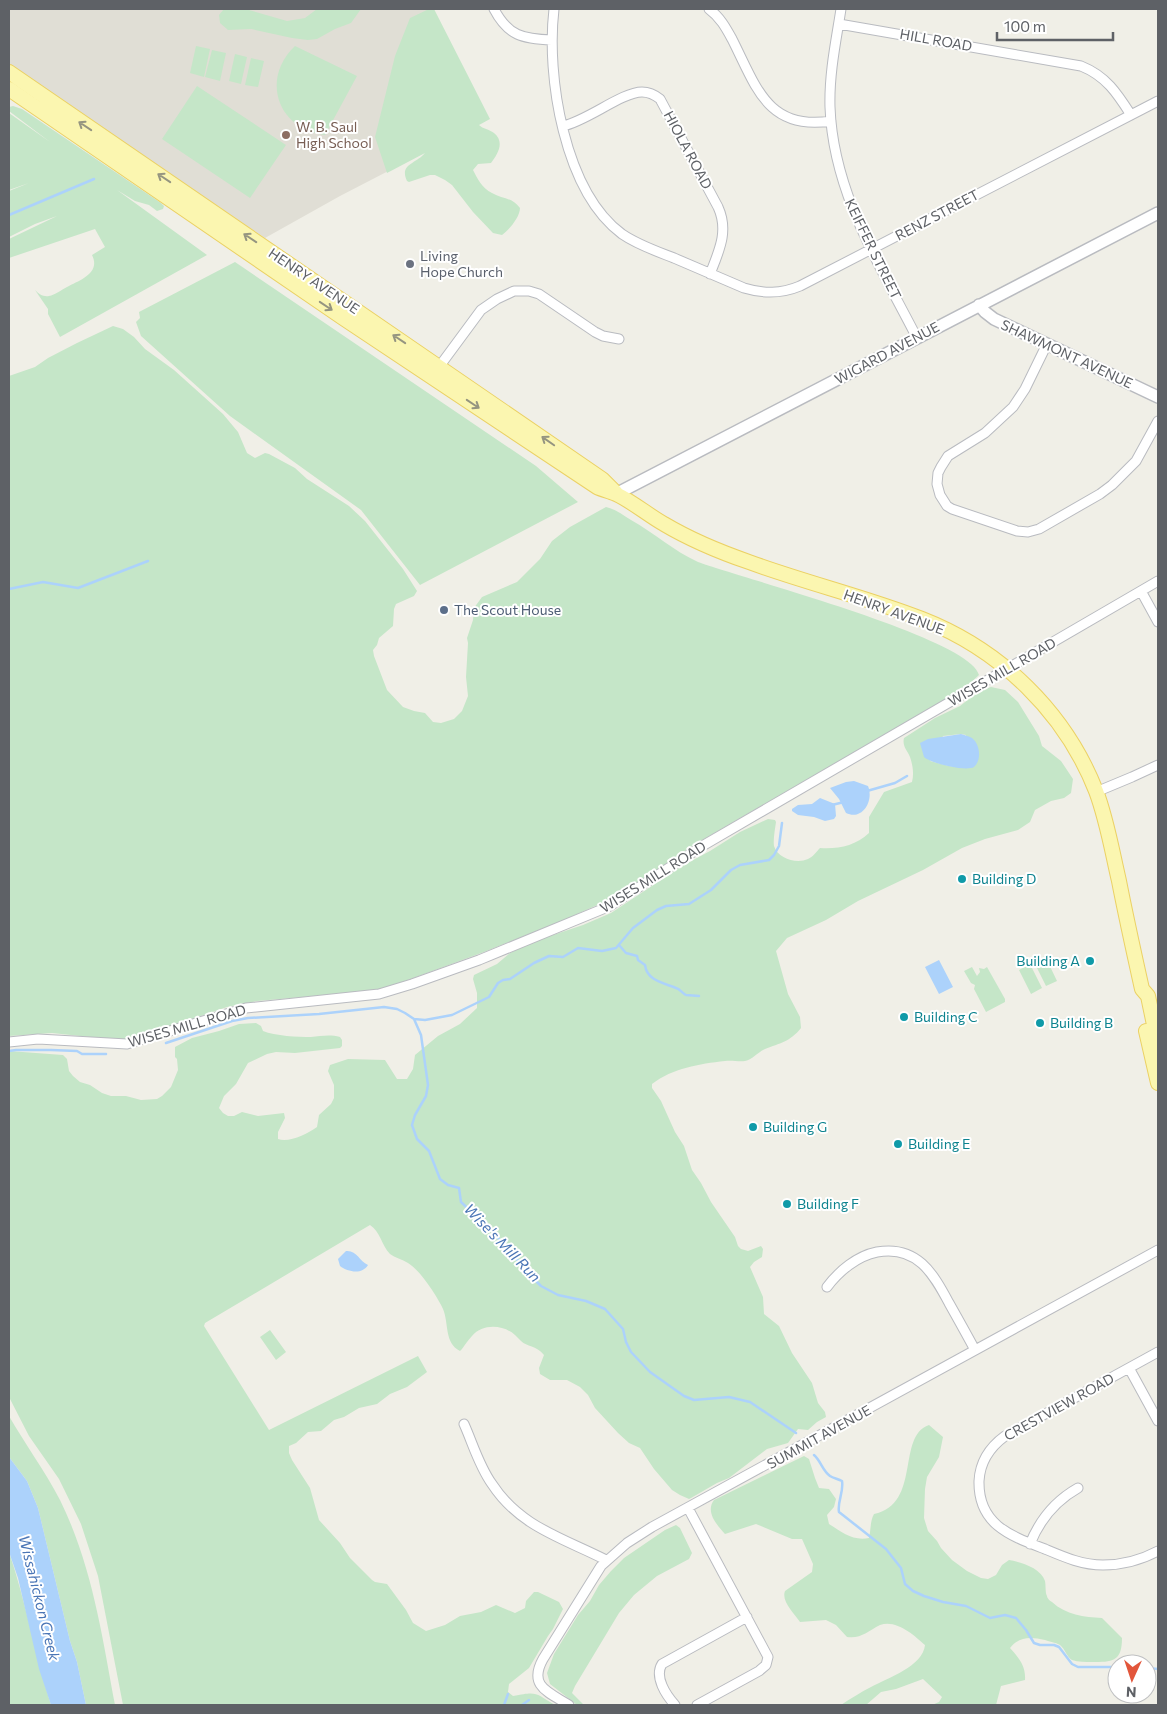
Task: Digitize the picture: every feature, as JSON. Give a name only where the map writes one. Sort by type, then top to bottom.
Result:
[{"type":"main road","name":"HENRY AVENUE","points":[[9,72],[436,371]]},
{"type":"main road","name":"HENRY AVENUE","points":[[9,89],[602,479],[616,494],[669,527],[713,548],[773,571],[939,626],[972,644],[1007,668],[1032,691],[1064,731],[1078,754],[1096,792],[1108,832],[1142,988],[1148,996],[1158,1044]]},
{"type":"main road","name":"HENRY AVENUE","points":[[1142,988],[1139,999],[1158,1083]]},
{"type":"street","points":[[494,9],[506,27],[518,35],[532,39],[552,40]]},
{"type":"street","name":"RENZ STREET","points":[[554,9],[552,40],[555,85],[563,126],[573,159],[588,193],[599,211],[613,226],[636,243],[710,274],[752,290],[767,293],[784,292],[800,286],[1158,101]]},
{"type":"street","points":[[710,9],[722,22],[760,93],[770,106],[782,115],[798,122],[831,122]]},
{"type":"street","name":"KEIFFER STREET","points":[[841,9],[830,83],[831,122],[836,159],[857,222],[917,338]]},
{"type":"street","name":"HILL ROAD","points":[[839,24],[1082,66],[1105,79],[1115,90],[1131,115]]},
{"type":"street","name":"HIOLA ROAD","points":[[563,126],[580,121],[635,93],[646,92],[660,99],[723,219],[724,238],[710,274]]},
{"type":"street","name":"WIGARD AVENUE","points":[[616,494],[1158,214]]},
{"type":"street","points":[[436,371],[481,310],[497,299],[518,290],[539,294],[595,332],[619,339]]},
{"type":"street","name":"SHAWMONT AVENUE","points":[[980,305],[994,319],[1158,397]]},
{"type":"street","points":[[1047,344],[1028,384],[1013,407],[985,433],[948,456],[941,466],[938,474],[940,495],[952,510],[1017,531],[1033,532],[1100,494],[1119,479],[1140,454],[1158,420]]},
{"type":"street","name":"WISES MILL ROAD","points":[[9,1042],[38,1039],[127,1044],[236,1010],[371,996],[460,968],[610,906],[704,845],[1158,581]]},
{"type":"street","points":[[1142,591],[1158,622]]},
{"type":"street","points":[[1096,792],[1132,778],[1158,765]]},
{"type":"street","name":"SUMMIT AVENUE","points":[[569,1705],[543,1688],[537,1680],[537,1671],[542,1659],[595,1574],[606,1560],[640,1534],[1158,1250]]},
{"type":"street","points":[[827,1287],[843,1269],[867,1255],[888,1251],[909,1255],[921,1262],[934,1276],[975,1350]]},
{"type":"street","name":"CRESTVIEW ROAD","points":[[1158,1352],[1004,1436],[993,1446],[984,1459],[979,1484],[982,1500],[988,1515],[1003,1531],[1069,1559],[1096,1565],[1128,1563],[1158,1551]]},
{"type":"street","points":[[1129,1368],[1158,1420]]},
{"type":"street","points":[[464,1424],[488,1477],[512,1508],[532,1524],[606,1560]]},
{"type":"street","points":[[1030,1544],[1039,1524],[1049,1511],[1078,1488]]},
{"type":"street","points":[[688,1508],[768,1657],[766,1665],[759,1671],[696,1705]]},
{"type":"street","points":[[675,1705],[659,1678],[659,1670],[662,1664],[747,1617]]},
{"type":"shaded area","name":"W. B. Saul High School","points":[[9,9],[433,9],[487,120],[340,196],[265,238],[9,64]]},
{"type":"green space","points":[[224,9],[249,10],[287,21],[305,18],[317,9],[361,9],[351,23],[317,39],[308,40],[251,29],[228,30],[220,23],[219,15]]},
{"type":"green space","points":[[429,9],[434,9],[490,119],[479,125],[494,133],[499,140],[498,152],[491,163],[478,164],[473,170],[488,191],[514,202],[520,208],[514,223],[502,235],[493,233],[473,212],[452,185],[445,180],[435,175],[430,175],[407,181],[405,171],[425,153],[387,173],[375,137],[395,56],[410,18]]},
{"type":"green space","points":[[196,46],[210,49],[204,77],[190,73]]},
{"type":"green space","points":[[295,46],[357,76],[325,135],[309,131],[296,124],[286,113],[279,101],[278,73],[284,59]]},
{"type":"green space","points":[[212,50],[226,53],[220,81],[205,77]]},
{"type":"green space","points":[[235,54],[247,57],[241,84],[229,81]]},
{"type":"green space","points":[[251,58],[264,61],[258,87],[245,85]]},
{"type":"green space","points":[[197,86],[286,145],[250,198],[162,139]]},
{"type":"green space","points":[[13,106],[22,109],[161,203],[164,206],[163,209],[157,211],[149,205],[135,201],[117,190],[207,255],[60,337],[48,314],[48,309],[35,290],[41,295],[49,296],[83,279],[94,267],[92,255],[105,247],[95,229],[9,258],[9,239],[57,216],[9,237],[9,191],[29,183],[9,190],[9,113],[50,142],[9,111],[9,107]]},
{"type":"green space","points":[[235,262],[536,466],[578,502],[420,585],[361,510],[230,416],[141,336],[136,322],[140,318],[139,312]]},
{"type":"green space","points":[[113,326],[123,329],[134,337],[145,349],[174,370],[223,414],[238,432],[247,453],[255,458],[265,453],[269,454],[295,468],[307,479],[349,506],[365,521],[403,569],[417,591],[414,596],[396,604],[393,626],[379,638],[373,650],[374,656],[387,690],[403,707],[425,713],[433,722],[441,723],[454,719],[462,711],[468,696],[466,677],[467,638],[473,620],[474,608],[482,597],[517,582],[540,559],[552,541],[570,527],[606,507],[619,512],[698,562],[898,627],[938,644],[966,660],[979,675],[965,688],[692,846],[633,887],[564,920],[484,952],[389,987],[372,991],[257,1001],[227,1007],[134,1039],[118,1040],[52,1033],[9,1036],[9,376],[35,367],[48,358]]},
{"type":"green space","points":[[991,687],[1005,690],[1018,702],[1039,736],[1042,746],[1061,761],[1073,779],[1071,793],[1064,798],[1051,801],[1035,810],[1030,822],[1018,830],[985,839],[962,848],[923,870],[858,901],[826,920],[787,938],[776,951],[788,994],[800,1017],[801,1028],[797,1033],[748,1060],[696,1065],[677,1070],[652,1084],[652,1088],[661,1101],[675,1132],[684,1146],[692,1170],[735,1237],[738,1246],[748,1251],[761,1246],[763,1249],[762,1257],[750,1267],[763,1297],[764,1314],[779,1326],[792,1353],[812,1383],[818,1403],[825,1412],[826,1417],[808,1430],[798,1429],[788,1443],[767,1449],[729,1478],[689,1499],[672,1490],[654,1469],[640,1448],[629,1443],[618,1433],[595,1408],[588,1395],[580,1387],[567,1380],[550,1380],[540,1374],[539,1368],[544,1355],[538,1349],[523,1343],[515,1335],[499,1327],[488,1327],[477,1332],[460,1351],[455,1347],[449,1338],[443,1309],[428,1284],[413,1266],[390,1254],[376,1231],[370,1225],[205,1323],[204,1326],[269,1430],[418,1356],[427,1372],[407,1387],[390,1394],[377,1404],[359,1408],[344,1417],[334,1420],[321,1431],[308,1432],[296,1443],[289,1446],[289,1453],[310,1488],[319,1520],[340,1543],[350,1558],[372,1580],[387,1584],[413,1623],[426,1631],[445,1625],[460,1616],[481,1612],[496,1605],[515,1613],[525,1608],[526,1601],[534,1592],[559,1602],[563,1609],[553,1629],[529,1668],[509,1684],[508,1692],[513,1696],[536,1694],[555,1705],[123,1705],[98,1576],[81,1524],[59,1479],[29,1436],[9,1397],[9,1051],[63,1055],[67,1059],[69,1071],[80,1082],[111,1096],[126,1096],[141,1100],[157,1099],[171,1087],[178,1070],[175,1047],[192,1038],[239,1024],[256,1023],[261,1026],[263,1031],[274,1034],[300,1037],[329,1035],[340,1037],[342,1046],[340,1048],[295,1053],[276,1052],[248,1063],[236,1084],[224,1096],[219,1108],[228,1116],[234,1116],[242,1112],[258,1116],[284,1113],[285,1118],[278,1132],[278,1139],[287,1140],[298,1137],[317,1127],[319,1115],[331,1104],[334,1098],[334,1085],[328,1071],[330,1065],[348,1059],[385,1060],[397,1079],[407,1079],[413,1069],[415,1055],[438,1036],[460,1024],[477,1008],[474,975],[497,964],[510,953],[535,941],[583,925],[611,913],[682,866],[740,832],[768,819],[775,820],[776,822],[774,846],[776,850],[779,854],[793,861],[808,859],[820,848],[846,846],[858,841],[869,833],[869,817],[884,792],[912,782],[912,767],[910,757],[904,746],[904,738],[935,718],[960,706],[979,691]],"holes":[[[966,735],[971,768],[949,766],[930,761],[943,736]]]},
{"type":"green space","points":[[1045,956],[1057,981],[1046,986],[1034,962]]},
{"type":"green space","points":[[1030,964],[1042,988],[1031,994],[1019,970]]},
{"type":"green space","points":[[972,967],[977,976],[980,972],[979,968],[984,969],[987,967],[1005,1002],[986,1012],[974,989],[975,985],[971,983],[964,971]]},
{"type":"green space","points":[[270,1330],[286,1352],[276,1360],[260,1337]]},
{"type":"green space","points":[[9,1416],[60,1500],[71,1525],[95,1601],[115,1705],[86,1705],[38,1508],[27,1481],[9,1457]]},
{"type":"green space","points":[[929,1425],[943,1437],[939,1457],[927,1477],[924,1518],[928,1531],[941,1548],[952,1560],[981,1578],[988,1579],[996,1575],[1002,1565],[1009,1560],[1035,1569],[1043,1576],[1046,1594],[1050,1601],[1069,1613],[1102,1618],[1122,1638],[1119,1654],[1107,1654],[1107,1661],[1074,1661],[1070,1659],[1058,1644],[1040,1639],[1026,1638],[1018,1641],[1010,1648],[1023,1666],[1025,1680],[1001,1686],[996,1705],[932,1705],[939,1702],[942,1697],[923,1679],[896,1689],[881,1692],[866,1705],[841,1705],[912,1665],[923,1652],[925,1645],[904,1629],[892,1624],[880,1625],[856,1637],[847,1637],[836,1625],[826,1620],[800,1622],[789,1607],[784,1595],[785,1591],[812,1572],[813,1564],[802,1539],[792,1539],[756,1524],[725,1534],[711,1514],[712,1505],[714,1500],[804,1456],[809,1459],[819,1488],[829,1489],[836,1499],[834,1507],[827,1515],[829,1524],[853,1537],[869,1538],[874,1514],[889,1508],[898,1497],[904,1484],[913,1442],[919,1432]]},
{"type":"green space","points":[[676,1525],[680,1528],[692,1553],[689,1559],[657,1576],[634,1595],[619,1613],[575,1686],[572,1693],[584,1705],[577,1705],[550,1684],[547,1673],[554,1654],[578,1615],[611,1571],[624,1558],[665,1530]]},
{"type":"green space","points":[[9,1552],[40,1667],[51,1705],[9,1705]]},
{"type":"water","points":[[961,734],[972,738],[977,744],[979,756],[974,767],[948,766],[933,762],[924,757],[920,743],[928,739]]},
{"type":"water","points":[[854,781],[868,786],[869,797],[866,808],[862,812],[852,815],[846,813],[839,799],[830,788]]},
{"type":"water","points":[[820,798],[835,804],[836,816],[834,819],[825,821],[814,817],[798,815],[792,811],[798,805],[812,804]]},
{"type":"water","points":[[939,960],[953,987],[939,994],[925,967]]},
{"type":"water","points":[[346,1251],[353,1252],[368,1265],[359,1271],[343,1268],[340,1266],[338,1259]]},
{"type":"water","name":"Wissahickon Creek","points":[[9,1457],[27,1481],[38,1508],[86,1705],[51,1705],[39,1669],[18,1578],[9,1552]]},
{"type":"waterway","points":[[9,215],[94,179]]},
{"type":"waterway","points":[[9,589],[43,582],[78,588],[148,561]]},
{"type":"waterway","points":[[867,791],[895,783],[907,776]]},
{"type":"waterway","points":[[832,805],[844,802]]},
{"type":"waterway","points":[[414,1019],[425,1020],[452,1015],[489,997],[498,983],[510,979],[534,963],[549,956],[563,957],[578,948],[602,951],[616,948],[633,928],[657,910],[666,906],[689,904],[711,890],[731,870],[740,865],[769,860],[779,846],[782,823]]},
{"type":"waterway","points":[[619,945],[626,953],[637,956],[638,960],[645,965],[649,975],[653,978],[686,995],[699,996]]},
{"type":"waterway","name":"Wise's Mill Run","points":[[166,1043],[232,1021],[248,1018],[319,1014],[384,1007],[397,1009],[405,1013],[414,1019],[421,1035],[428,1085],[426,1096],[415,1115],[412,1125],[417,1139],[429,1151],[440,1179],[448,1185],[459,1188],[461,1202],[495,1234],[512,1256],[523,1264],[526,1271],[541,1286],[558,1295],[586,1301],[605,1309],[623,1329],[631,1352],[650,1372],[684,1396],[694,1400],[729,1397],[750,1402],[796,1433]]},
{"type":"waterway","name":"Wise's Mill Run","points":[[9,1051],[51,1050],[77,1051],[82,1054],[106,1054]]},
{"type":"waterway","name":"Wise's Mill Run","points":[[814,1455],[827,1474],[842,1481],[839,1512],[886,1549],[901,1568],[905,1584],[913,1591],[943,1602],[966,1606],[990,1618],[1005,1615],[1016,1618],[1034,1643],[1059,1647],[1072,1664],[1078,1667],[1107,1667]]},
{"type":"waterway","points":[[504,1705],[508,1694]]},
{"type":"waterway","points":[[522,1705],[529,1700]]},
{"type":"place","name":"W. B. Saul High School","points":[[286,135]]},
{"type":"place","name":"Living Hope Church","points":[[410,264]]},
{"type":"place","name":"The Scout House","points":[[444,610]]},
{"type":"place","name":"Building D","points":[[962,879]]},
{"type":"place","name":"Building A","points":[[1090,961]]},
{"type":"place","name":"Building C","points":[[904,1017]]},
{"type":"place","name":"Building B","points":[[1040,1023]]},
{"type":"place","name":"Building G","points":[[753,1127]]},
{"type":"place","name":"Building E","points":[[898,1144]]},
{"type":"place","name":"Building F","points":[[787,1204]]}]
